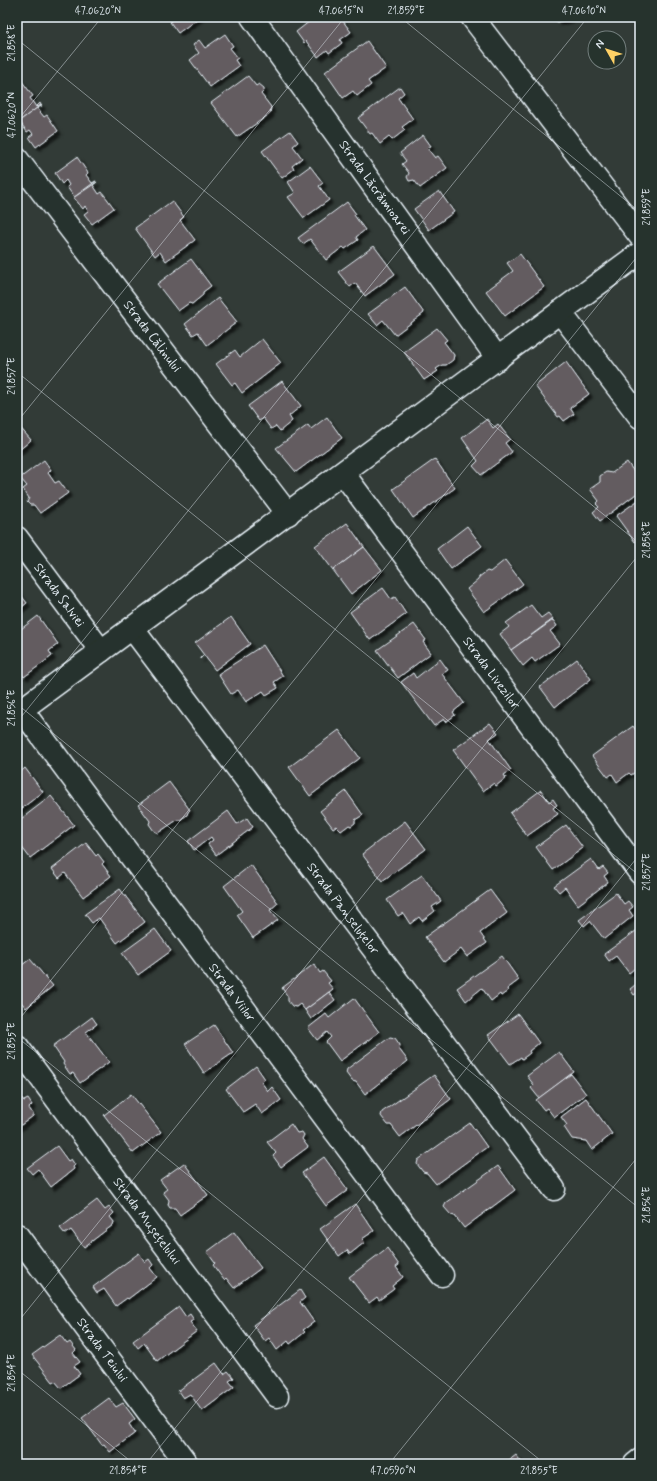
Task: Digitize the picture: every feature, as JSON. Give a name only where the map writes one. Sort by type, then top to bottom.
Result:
[{"type":"street","name":"Strada Lăcrămioarei","points":[[252,17],[498,359]]},
{"type":"street","points":[[472,17],[640,236]]},
{"type":"street","name":"Strada Călinului","points":[[17,158],[288,514]]},
{"type":"street","points":[[20,712],[640,253]]},
{"type":"street","points":[[560,312],[640,417]]},
{"type":"street","name":"Strada Livezilor","points":[[343,473],[640,873]]},
{"type":"street","name":"Strada Salviei","points":[[17,538],[101,651]]},
{"type":"street","name":"Strada Panseluțelor","points":[[132,628],[554,1189]]},
{"type":"street","name":"Strada Viilor","points":[[20,712],[442,1275]]},
{"type":"street","name":"Strada Mușețelului","points":[[17,1046],[277,1396]]},
{"type":"street","name":"Strada Teiului","points":[[17,1235],[187,1464]]},
{"type":"street","points":[[635,1464],[640,1460]]},
{"type":"building","points":[[171,17],[200,17],[178,33],[170,22],[173,19]]},
{"type":"building","points":[[315,17],[340,17],[351,32],[340,40],[342,43],[329,53],[327,50],[318,57],[306,41],[304,43],[296,32]]},
{"type":"building","points":[[555,17],[577,17],[557,22]]},
{"type":"building","points":[[225,34],[233,46],[230,48],[238,58],[235,60],[239,66],[210,87],[190,60],[199,53],[193,45],[199,40],[205,48]]},
{"type":"building","points":[[367,41],[386,68],[368,81],[371,85],[357,96],[353,91],[343,98],[325,72]]},
{"type":"building","points":[[248,76],[256,86],[259,84],[264,88],[264,91],[261,94],[271,107],[270,114],[237,137],[211,103]]},
{"type":"building","points":[[21,80],[33,96],[30,98],[36,107],[40,103],[41,105],[18,122],[17,83]]},
{"type":"building","points":[[400,87],[404,93],[398,98],[413,119],[402,127],[405,130],[392,140],[389,137],[380,144],[358,118]]},
{"type":"building","points":[[41,105],[42,106],[37,108],[44,117],[47,115],[58,131],[36,147],[29,137],[33,134],[30,130],[27,132],[20,122],[18,122]]},
{"type":"building","points":[[290,131],[298,142],[293,146],[302,158],[292,166],[294,169],[282,178],[262,151]]},
{"type":"building","points":[[423,135],[431,146],[427,148],[435,158],[438,156],[447,168],[420,188],[414,180],[409,181],[407,177],[409,173],[402,164],[406,161],[400,153]]},
{"type":"building","points":[[77,157],[88,173],[86,175],[92,183],[96,181],[73,198],[74,197],[67,187],[69,185],[66,180],[62,184],[55,173]]},
{"type":"building","points":[[310,166],[323,183],[319,186],[329,200],[304,218],[288,197],[295,193],[288,182]]},
{"type":"building","points":[[97,182],[93,185],[99,194],[102,192],[114,208],[92,224],[84,214],[88,211],[85,206],[83,209],[73,198]]},
{"type":"building","points":[[439,191],[454,212],[429,230],[414,209]]},
{"type":"building","points":[[172,201],[184,217],[180,220],[195,240],[166,261],[160,252],[155,256],[135,228]]},
{"type":"building","points":[[347,202],[365,230],[356,237],[358,240],[345,249],[343,247],[326,260],[310,239],[303,244],[298,238]]},
{"type":"building","points":[[374,246],[395,274],[365,296],[355,283],[350,287],[338,272]]},
{"type":"building","points":[[520,254],[544,287],[505,316],[486,291],[513,271],[507,263]]},
{"type":"building","points":[[191,259],[211,286],[192,304],[189,303],[178,311],[157,284]]},
{"type":"building","points":[[405,287],[424,313],[395,335],[383,320],[377,325],[368,314]]},
{"type":"building","points":[[218,298],[237,322],[207,345],[198,332],[193,335],[185,324]]},
{"type":"building","points":[[437,328],[447,340],[444,342],[454,355],[453,360],[436,369],[438,371],[424,380],[404,352]]},
{"type":"building","points":[[262,339],[281,363],[242,393],[235,383],[232,385],[216,364],[235,350],[240,357]]},
{"type":"building","points":[[566,362],[589,394],[570,408],[574,414],[564,421],[560,416],[558,417],[535,386]]},
{"type":"building","points":[[282,381],[301,406],[289,416],[292,421],[280,431],[276,426],[271,429],[263,418],[259,421],[248,406]]},
{"type":"building","points":[[327,417],[342,438],[296,472],[276,448],[308,425],[311,429]]},
{"type":"building","points":[[487,419],[493,428],[498,424],[510,439],[505,443],[512,452],[481,475],[473,466],[478,461],[462,438]]},
{"type":"building","points":[[17,424],[31,440],[17,452]]},
{"type":"building","points":[[435,459],[455,488],[413,518],[393,489]]},
{"type":"building","points":[[44,460],[51,470],[48,473],[55,483],[59,481],[68,493],[40,513],[34,505],[30,505],[27,502],[29,498],[23,489],[27,486],[20,478]]},
{"type":"building","points":[[627,462],[640,480],[640,491],[600,521],[593,512],[599,507],[596,504],[599,501],[590,489],[600,482],[600,476],[606,472],[612,473]]},
{"type":"building","points":[[640,499],[640,538],[635,542],[616,516]]},
{"type":"building","points":[[347,523],[364,547],[333,570],[315,546]]},
{"type":"building","points":[[467,526],[482,546],[451,569],[437,549]]},
{"type":"building","points":[[364,547],[382,570],[351,594],[333,570]]},
{"type":"building","points":[[505,560],[523,584],[484,612],[467,589],[478,580],[479,577],[487,571],[490,572]]},
{"type":"building","points":[[383,588],[391,599],[395,597],[406,614],[370,640],[350,612]]},
{"type":"building","points":[[17,590],[27,603],[17,611]]},
{"type":"building","points":[[531,605],[541,618],[548,613],[553,619],[511,650],[500,634],[509,627],[506,623]]},
{"type":"building","points":[[38,616],[58,644],[49,651],[52,656],[24,677],[21,673],[17,673],[17,632]]},
{"type":"building","points":[[231,617],[250,644],[215,670],[195,643]]},
{"type":"building","points":[[553,620],[557,626],[550,631],[560,644],[535,662],[532,658],[523,666],[511,650]]},
{"type":"building","points":[[414,624],[426,640],[423,642],[431,653],[398,678],[377,650]]},
{"type":"building","points":[[263,645],[283,676],[274,682],[278,688],[266,695],[263,691],[246,702],[238,690],[231,694],[218,674]]},
{"type":"building","points":[[440,659],[448,670],[442,674],[464,703],[453,712],[455,715],[446,722],[444,719],[434,726],[401,682],[413,673],[416,678]]},
{"type":"building","points":[[577,659],[591,679],[555,707],[540,687]]},
{"type":"building","points":[[490,723],[498,733],[489,739],[511,770],[504,775],[506,778],[496,786],[494,783],[483,791],[453,750]]},
{"type":"building","points":[[633,726],[640,736],[640,769],[631,775],[629,773],[617,782],[612,774],[608,777],[592,756]]},
{"type":"building","points":[[339,730],[360,758],[310,796],[289,767]]},
{"type":"building","points":[[25,768],[43,792],[17,812],[17,775]]},
{"type":"building","points":[[169,782],[190,810],[187,815],[158,833],[154,831],[149,824],[150,821],[138,805]]},
{"type":"building","points":[[541,790],[549,802],[553,799],[557,805],[553,808],[558,814],[527,836],[510,813]]},
{"type":"building","points":[[346,791],[363,815],[355,820],[355,823],[351,826],[349,825],[341,831],[336,826],[333,828],[320,811]]},
{"type":"building","points":[[51,796],[74,825],[30,858],[17,841],[17,822]]},
{"type":"building","points":[[228,811],[237,824],[247,818],[253,827],[216,855],[208,844],[213,840],[211,837],[194,850],[188,841]]},
{"type":"building","points":[[405,821],[426,849],[382,881],[362,854]]},
{"type":"building","points":[[566,825],[583,848],[553,870],[536,847]]},
{"type":"building","points":[[86,843],[96,856],[98,854],[104,862],[102,864],[111,876],[83,897],[65,873],[59,878],[52,869]]},
{"type":"building","points":[[591,859],[599,870],[603,867],[608,873],[604,876],[608,882],[578,905],[565,887],[559,892],[554,886]]},
{"type":"building","points":[[251,865],[278,903],[270,910],[278,920],[253,938],[237,915],[242,911],[224,886]]},
{"type":"building","points":[[422,875],[441,901],[432,907],[435,911],[422,921],[419,917],[410,924],[403,913],[398,916],[387,900]]},
{"type":"building","points":[[120,889],[145,922],[117,943],[99,918],[92,923],[85,914]]},
{"type":"building","points":[[490,890],[507,913],[480,933],[487,943],[467,957],[461,949],[444,962],[425,937]]},
{"type":"building","points":[[616,893],[624,904],[628,901],[633,907],[629,910],[633,916],[604,939],[590,921],[584,926],[579,920]]},
{"type":"building","points":[[640,928],[640,964],[629,973],[616,956],[609,961],[604,954]]},
{"type":"building","points":[[155,929],[171,951],[138,975],[122,953]]},
{"type":"building","points":[[502,956],[519,980],[507,989],[508,991],[501,996],[500,994],[491,1001],[482,988],[466,1001],[457,988]]},
{"type":"building","points":[[30,959],[53,986],[26,1008],[17,997],[17,969]]},
{"type":"building","points":[[314,964],[320,973],[323,971],[331,981],[328,983],[333,989],[305,1010],[300,1004],[296,1007],[292,1006],[282,988]]},
{"type":"building","points":[[640,981],[640,991],[634,995],[630,989]]},
{"type":"building","points":[[329,992],[335,1000],[311,1019],[305,1010]]},
{"type":"building","points":[[354,998],[379,1032],[340,1061],[326,1042],[331,1037],[327,1032],[317,1040],[308,1028],[326,1014],[329,1018]]},
{"type":"building","points":[[518,1014],[539,1043],[522,1059],[521,1057],[510,1064],[488,1035]]},
{"type":"building","points":[[92,1017],[97,1024],[86,1032],[109,1062],[80,1083],[73,1073],[70,1074],[53,1046]]},
{"type":"building","points":[[214,1025],[233,1053],[204,1073],[185,1044]]},
{"type":"building","points":[[390,1037],[395,1038],[400,1045],[399,1049],[408,1061],[365,1094],[356,1082],[352,1081],[346,1073],[347,1069]]},
{"type":"building","points":[[559,1052],[574,1072],[539,1098],[531,1088],[534,1085],[527,1076]]},
{"type":"building","points":[[256,1066],[265,1079],[261,1082],[268,1091],[272,1087],[281,1100],[262,1114],[255,1104],[243,1112],[226,1089]]},
{"type":"building","points":[[571,1074],[586,1094],[554,1117],[547,1108],[544,1110],[536,1100]]},
{"type":"building","points":[[434,1075],[451,1099],[400,1137],[391,1125],[388,1125],[381,1116],[382,1112]]},
{"type":"building","points":[[17,1092],[24,1101],[28,1099],[32,1105],[29,1108],[33,1116],[17,1128]]},
{"type":"building","points":[[131,1094],[161,1132],[133,1153],[104,1115]]},
{"type":"building","points":[[586,1098],[612,1134],[592,1150],[586,1141],[572,1139],[564,1127],[567,1125],[561,1117]]},
{"type":"building","points":[[470,1123],[487,1147],[436,1184],[417,1164],[418,1160]]},
{"type":"building","points":[[291,1124],[297,1133],[302,1132],[304,1135],[302,1139],[308,1147],[281,1167],[273,1156],[276,1153],[267,1142]]},
{"type":"building","points":[[57,1146],[68,1161],[71,1159],[75,1165],[73,1167],[74,1169],[51,1187],[38,1169],[32,1174],[27,1168]]},
{"type":"building","points":[[324,1157],[348,1190],[326,1206],[302,1173]]},
{"type":"building","points":[[184,1163],[208,1195],[180,1215],[175,1208],[170,1208],[168,1205],[169,1200],[163,1192],[167,1189],[160,1180]]},
{"type":"building","points":[[498,1166],[515,1190],[464,1228],[455,1216],[451,1215],[444,1207],[446,1203]]},
{"type":"building","points":[[97,1200],[105,1210],[109,1207],[114,1213],[110,1217],[114,1222],[113,1225],[84,1247],[71,1230],[65,1234],[60,1228]]},
{"type":"building","points":[[355,1204],[374,1231],[362,1239],[365,1242],[350,1254],[347,1250],[339,1256],[320,1229]]},
{"type":"building","points":[[234,1232],[261,1268],[234,1288],[226,1278],[224,1280],[213,1265],[215,1263],[207,1252]]},
{"type":"building","points":[[387,1248],[399,1265],[396,1267],[403,1277],[392,1286],[394,1289],[379,1300],[377,1297],[369,1303],[349,1277]]},
{"type":"building","points":[[139,1253],[145,1262],[149,1259],[153,1265],[150,1268],[157,1277],[128,1299],[127,1298],[116,1306],[104,1289],[97,1293],[93,1287]]},
{"type":"building","points":[[300,1290],[305,1298],[300,1302],[314,1322],[303,1330],[305,1332],[290,1344],[288,1341],[277,1350],[269,1338],[265,1341],[253,1325]]},
{"type":"building","points":[[179,1307],[186,1317],[190,1314],[194,1320],[190,1322],[197,1331],[157,1361],[144,1343],[138,1348],[133,1341]]},
{"type":"building","points":[[60,1335],[67,1344],[70,1342],[76,1350],[73,1353],[80,1362],[74,1366],[80,1374],[61,1388],[55,1381],[53,1382],[32,1355]]},
{"type":"building","points":[[216,1363],[224,1374],[228,1371],[234,1378],[229,1381],[234,1387],[202,1411],[190,1394],[183,1398],[178,1391]]},
{"type":"building","points":[[109,1398],[116,1407],[123,1403],[135,1419],[129,1424],[135,1433],[110,1452],[104,1444],[102,1445],[82,1418]]},
{"type":"building","points":[[516,1455],[523,1464],[504,1464]]}]
